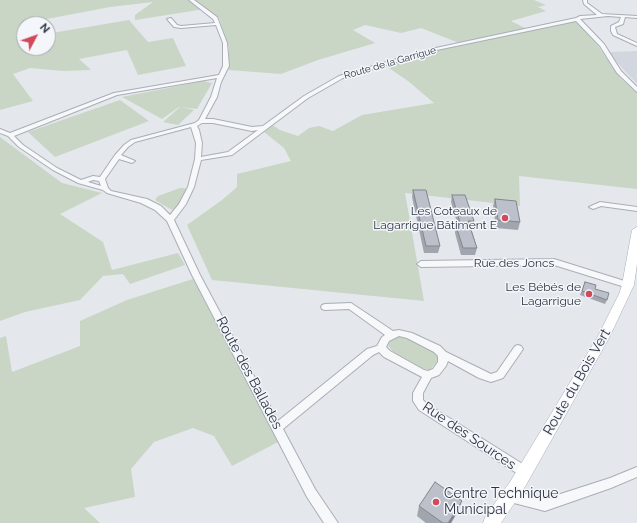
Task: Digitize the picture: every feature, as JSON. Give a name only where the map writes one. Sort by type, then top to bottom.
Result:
[{"type":"street","points":[[80,182],[92,183],[102,179],[117,156],[133,141],[193,125],[201,121],[214,97],[226,66],[225,43],[212,14],[191,0]]},
{"type":"street","points":[[585,0],[585,3],[600,15]]},
{"type":"street","name":"Route de la Garrigue","points":[[198,159],[230,154],[306,97],[331,82],[345,76],[431,50],[577,19],[600,15],[637,17]]},
{"type":"street","points":[[623,17],[621,23],[613,26],[615,35],[637,45]]},
{"type":"street","points":[[169,19],[176,26],[181,27],[217,24]]},
{"type":"street","points":[[577,19],[602,45],[619,72],[637,90]]},
{"type":"street","points":[[10,136],[116,94],[205,79],[220,79]]},
{"type":"street","points":[[201,121],[204,124],[216,123],[252,129],[266,128]]},
{"type":"street","points":[[0,131],[10,136],[21,146],[55,169],[80,182],[105,189],[109,192],[144,201],[158,208],[170,220],[182,204],[191,187],[198,159],[199,143],[196,130],[193,125]]},
{"type":"street","points":[[117,156],[132,161]]},
{"type":"street","points":[[102,179],[105,189]]},
{"type":"street","points":[[594,207],[600,204],[637,209]]},
{"type":"street","name":"Route des Ballades","points":[[170,220],[196,275],[311,493],[327,518],[332,523]]},
{"type":"street","name":"Route du Bois Vert","points":[[491,523],[525,472],[603,338],[628,285],[637,230]]},
{"type":"street","name":"Rue des Joncs","points":[[421,264],[554,262],[628,285]]},
{"type":"street","points":[[325,307],[351,306],[392,335]]},
{"type":"street","points":[[278,428],[370,352],[381,348],[385,339],[392,335],[399,333],[409,335],[437,349],[443,355],[491,378],[500,375],[518,349]]},
{"type":"street","points":[[381,348],[387,354],[428,376]]},
{"type":"street","name":"Rue des Sources","points":[[443,355],[443,363],[436,372],[428,376],[418,393],[418,401],[423,408],[525,472]]},
{"type":"street","points":[[510,496],[545,505],[611,483],[637,472]]},
{"type":"shaded area","points":[[637,51],[637,84],[612,57],[610,52]]},
{"type":"green space","points":[[0,0],[534,0],[546,5],[538,7],[546,11],[511,21],[531,31],[575,21],[598,46],[620,78],[637,93],[637,189],[519,176],[520,206],[405,193],[424,301],[212,280],[187,225],[222,200],[237,187],[237,174],[291,161],[284,148],[264,132],[272,125],[280,130],[298,136],[309,128],[319,126],[333,131],[362,115],[434,103],[408,81],[386,66],[429,50],[459,43],[421,28],[401,33],[365,25],[353,30],[375,43],[318,60],[281,74],[229,70],[229,48],[219,18],[205,9],[135,20],[135,15],[153,2],[110,7],[56,17],[56,16],[16,16],[16,56],[56,56],[56,32],[129,20],[148,42],[173,38],[186,66],[138,75],[127,50],[79,59],[91,70],[63,71],[30,68],[13,74],[33,101],[0,110]]},
{"type":"green space","points":[[203,81],[212,83],[197,109],[179,107],[162,119],[122,97]]},
{"type":"green space","points":[[120,100],[149,121],[55,157],[28,132]]},
{"type":"green space","points":[[180,107],[194,110],[178,125],[163,122]]},
{"type":"green space","points":[[0,137],[62,183],[102,193],[60,214],[103,242],[112,270],[178,253],[185,265],[130,284],[123,274],[103,276],[80,300],[25,312],[0,321]]},
{"type":"green space","points":[[180,188],[185,188],[187,190],[179,204],[172,210],[155,200],[158,196]]},
{"type":"green space","points":[[193,279],[278,442],[232,466],[214,436],[193,428],[154,442],[131,469],[135,497],[84,508],[100,523],[0,523],[0,338],[6,336],[12,372],[80,346],[80,321],[127,300]]},
{"type":"green space","points":[[398,336],[402,336],[434,351],[439,359],[430,370],[420,368],[393,352],[388,345],[391,340]]},
{"type":"building","points":[[413,190],[426,190],[440,246],[426,246]]},
{"type":"building","points":[[452,195],[465,195],[474,221],[468,221],[477,248],[463,248],[456,226],[461,226]]},
{"type":"building","points":[[495,199],[516,201],[520,222],[498,220]]},
{"type":"building","points":[[585,282],[596,285],[595,289],[609,293],[607,300],[582,291]]},
{"type":"building","points":[[435,482],[462,501],[448,523],[443,523],[419,506]]},
{"type":"place","name":"Les Coteaux de Lagarrigue Bâtiment E","points":[[505,218]]},
{"type":"place","name":"Les Bébés de Lagarrigue","points":[[589,294]]},
{"type":"place","name":"Centre Technique Municipal","points":[[436,502]]}]
